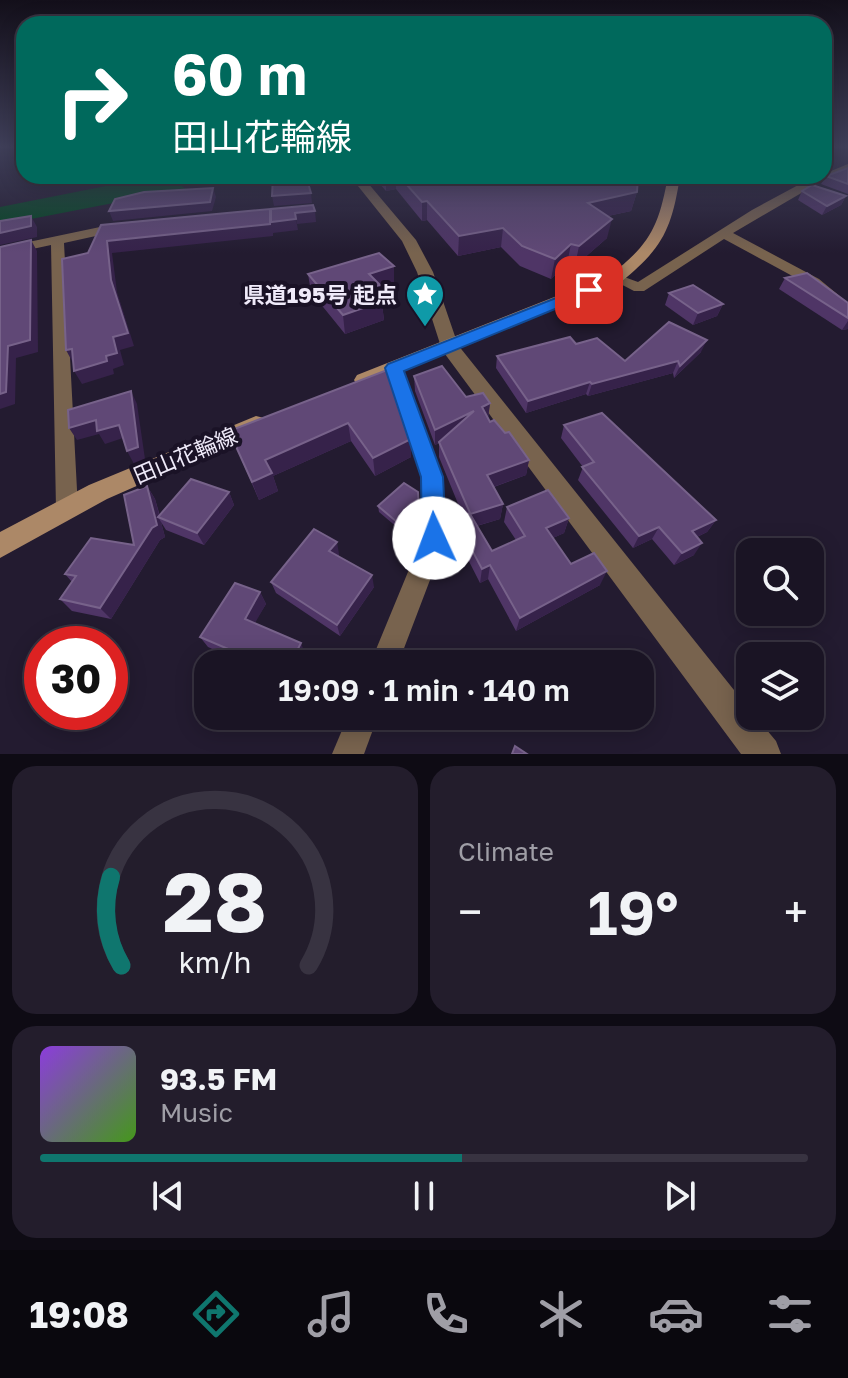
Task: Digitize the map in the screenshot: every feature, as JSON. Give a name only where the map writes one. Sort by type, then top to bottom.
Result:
[{"type":"main road","points":[[338,390],[616,278],[649,254],[667,224],[673,184]]},
{"type":"main road","name":"田山花輪線","points":[[0,546],[98,492],[282,414]]},
{"type":"street","points":[[363,184],[409,240],[425,272],[449,346],[763,754]]},
{"type":"street","points":[[616,278],[639,288],[805,185],[820,191]]},
{"type":"street","points":[[0,252],[132,226]]},
{"type":"street","points":[[724,234],[814,282],[848,311]]},
{"type":"street","points":[[57,240],[67,509]]},
{"type":"street","points":[[390,650],[434,538],[432,477],[394,368]]},
{"type":"street","points":[[348,754],[357,730]]},
{"type":"green space","points":[[178,184],[186,189],[0,225],[0,207],[111,185]]},
{"type":"building","points":[[273,184],[308,184],[311,193],[272,196]]},
{"type":"building","points":[[406,184],[638,184],[637,192],[588,203],[612,219],[579,246],[571,244],[555,259],[522,246],[503,228],[459,236],[427,201],[422,202]]},
{"type":"building","points":[[812,185],[846,196],[827,206],[802,191]]},
{"type":"building","points":[[213,188],[210,202],[109,211],[115,199],[144,192]]},
{"type":"building","points":[[313,205],[315,211],[295,213],[296,219],[271,222],[271,209]]},
{"type":"building","points":[[270,209],[270,224],[107,241],[111,280],[128,333],[113,337],[117,353],[106,356],[107,361],[74,371],[72,349],[66,350],[62,259],[88,253],[101,225]]},
{"type":"building","points":[[31,216],[31,226],[0,233],[0,221]]},
{"type":"building","points":[[31,240],[30,340],[8,346],[6,392],[0,394],[0,247]]},
{"type":"building","points":[[379,253],[394,266],[369,274],[380,285],[370,288],[383,301],[343,315],[308,274]]},
{"type":"building","points":[[807,273],[848,303],[848,318],[785,278]]},
{"type":"building","points":[[693,285],[723,304],[698,313],[669,293]]},
{"type":"building","points":[[669,322],[707,340],[680,366],[678,361],[528,401],[497,356],[570,337],[576,344],[597,338],[625,361]]},
{"type":"building","points":[[442,366],[466,397],[483,393],[490,403],[482,407],[490,422],[494,420],[505,433],[509,432],[529,460],[487,475],[503,504],[470,514],[492,551],[525,536],[507,507],[548,490],[569,518],[546,528],[571,564],[594,553],[607,571],[520,618],[490,565],[482,569],[456,520],[470,513],[439,442],[474,411],[435,430],[414,376]]},
{"type":"building","points":[[387,370],[411,439],[373,458],[348,423],[265,460],[272,473],[252,482],[229,431]]},
{"type":"building","points":[[131,391],[138,447],[127,451],[119,425],[97,431],[96,420],[69,428],[68,410]]},
{"type":"building","points":[[602,413],[716,520],[692,531],[702,543],[682,553],[659,527],[639,536],[582,467],[594,462],[564,425]]},
{"type":"building","points":[[191,479],[229,492],[197,533],[158,517]]},
{"type":"building","points":[[404,483],[418,492],[419,514],[404,528],[378,506]]},
{"type":"building","points":[[147,486],[157,525],[152,528],[100,608],[60,599],[76,576],[65,574],[91,538],[134,545],[124,495]]},
{"type":"building","points":[[314,529],[337,542],[329,551],[372,575],[337,625],[271,582]]},
{"type":"building","points":[[235,583],[260,592],[245,619],[301,643],[297,650],[231,650],[200,637]]},
{"type":"building","points":[[515,746],[527,754],[512,754]]},
{"type":"place","name":"県道195号 起点","points":[[425,328]]},
{"type":"route","points":[[434,538],[432,477],[394,368],[589,290]]}]
